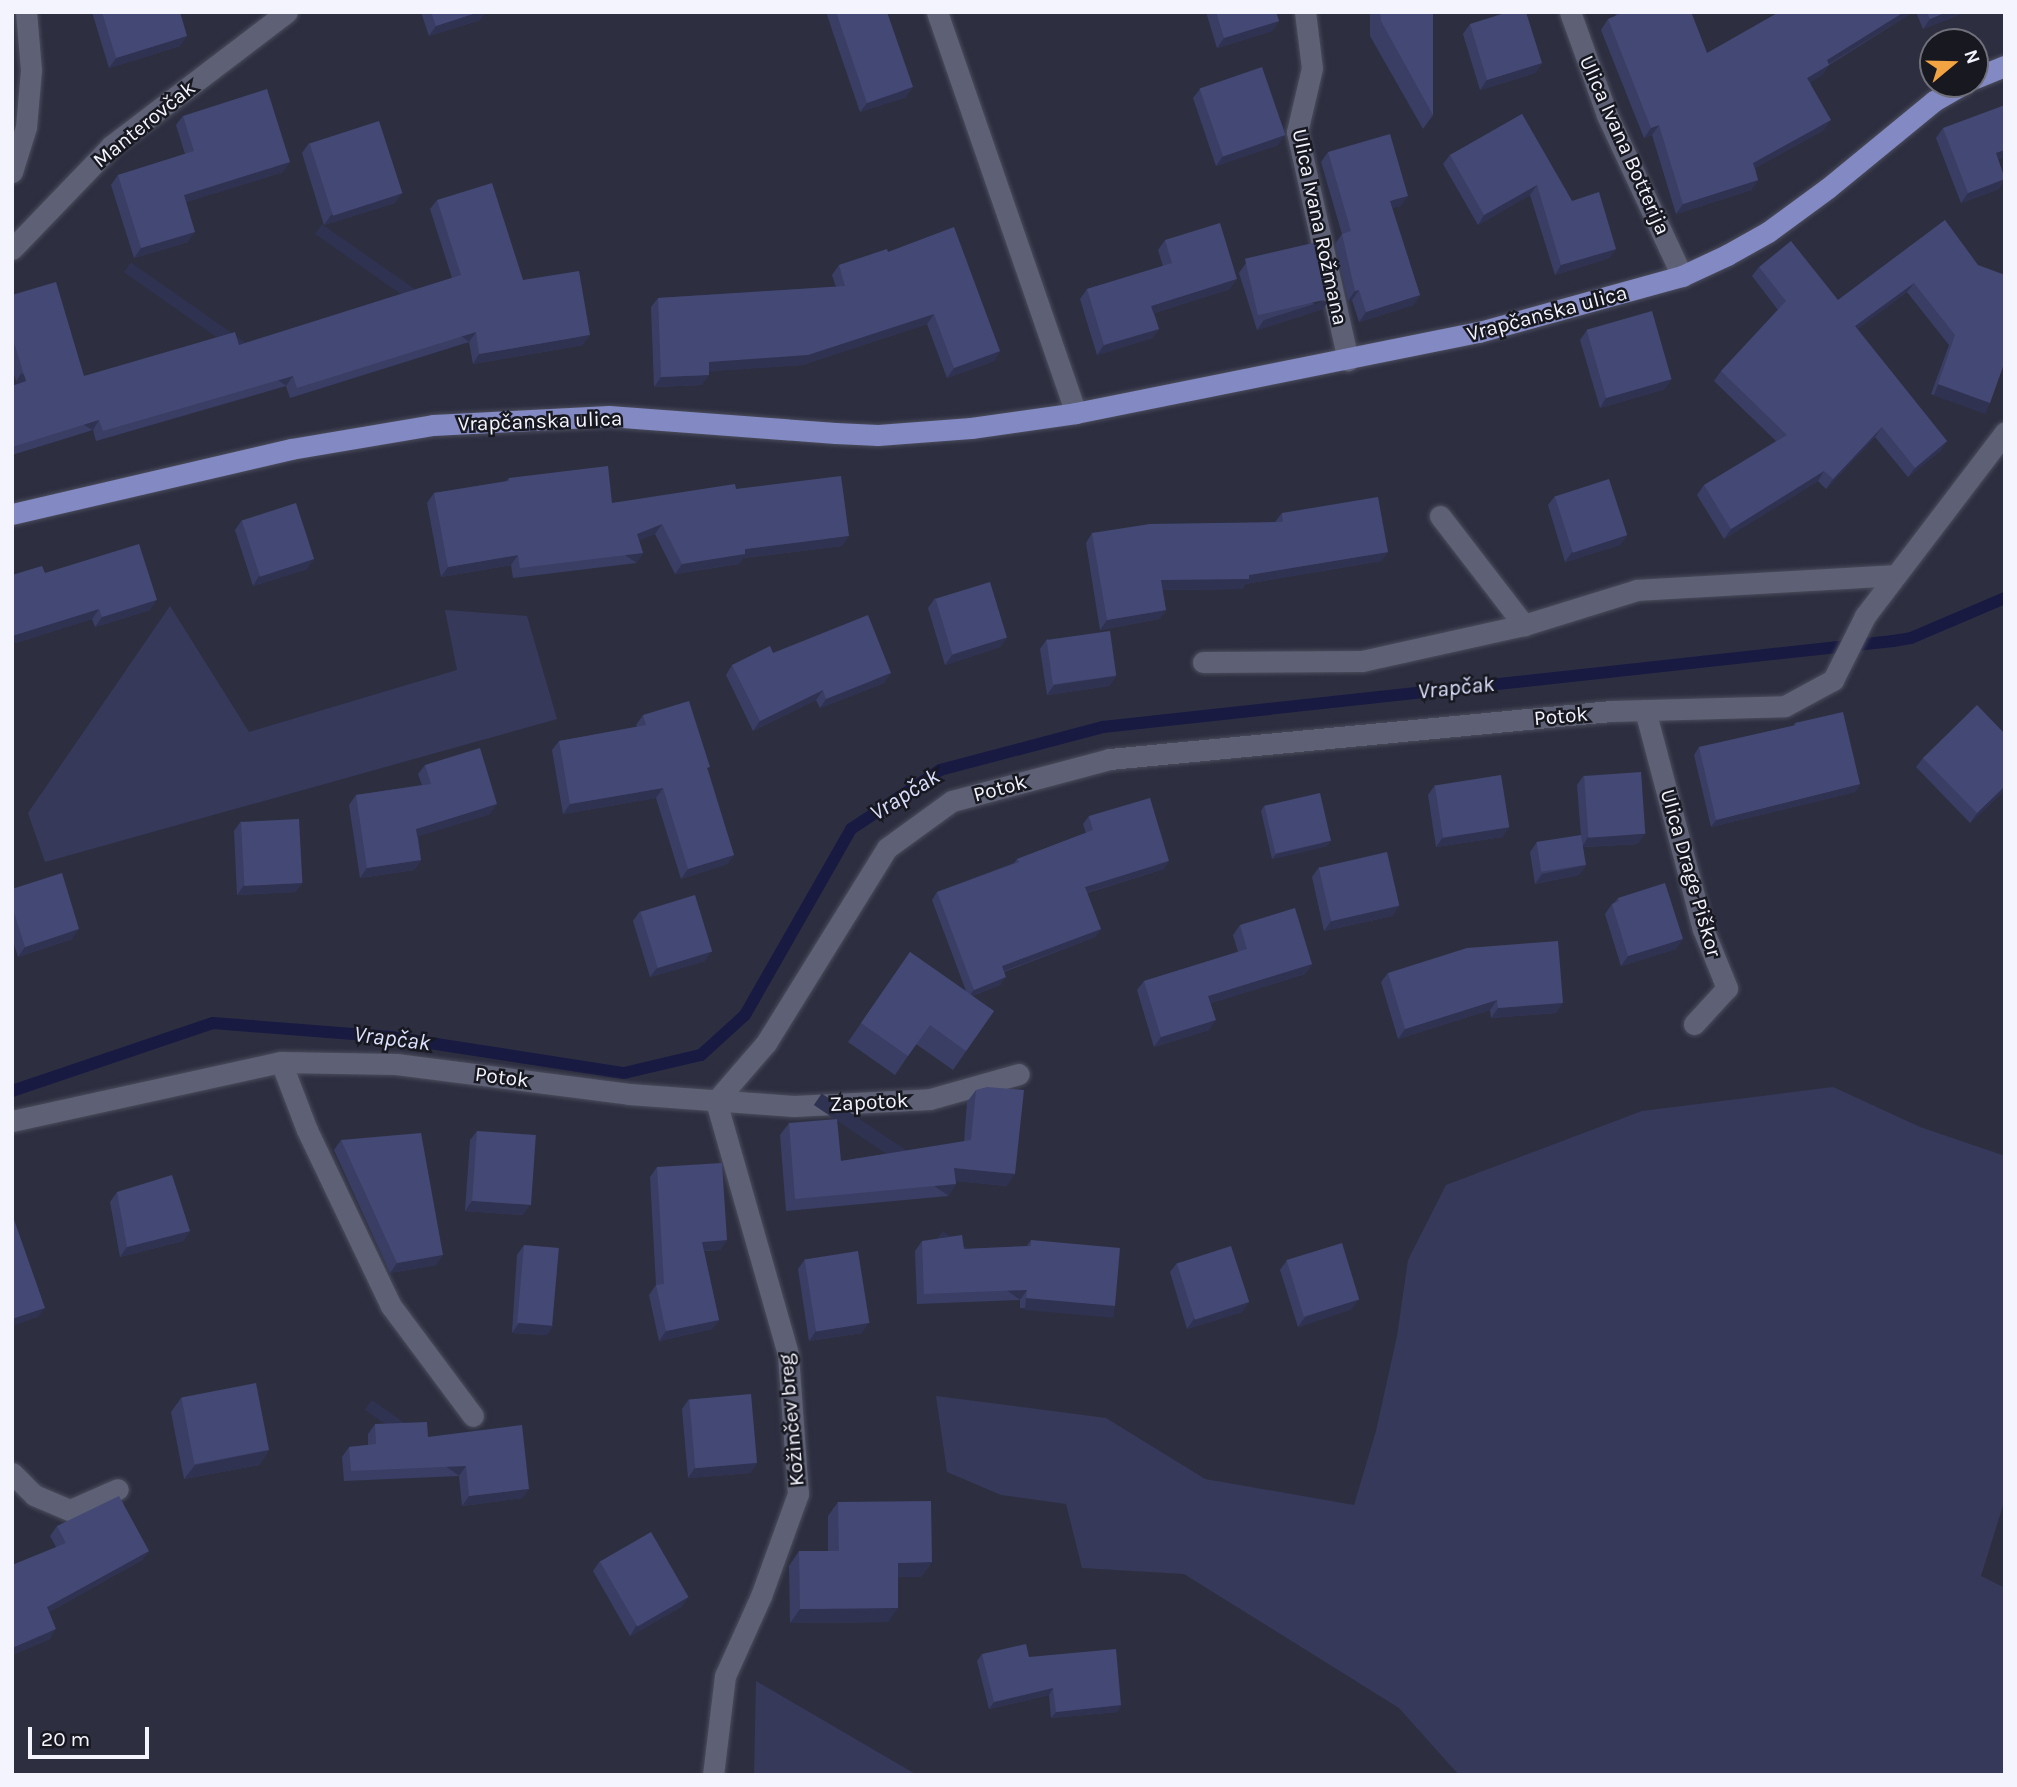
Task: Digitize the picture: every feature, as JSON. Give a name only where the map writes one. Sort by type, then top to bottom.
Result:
[{"type":"main road","name":"Vrapčanska ulica","points":[[12,514],[291,449],[433,425],[609,416],[878,435],[971,428],[1076,413],[1479,332],[1682,276],[1768,232],[1828,188],[1939,98]]},
{"type":"street","points":[[12,172],[26,127],[31,70],[26,12]]},
{"type":"street","name":"Manterovčak","points":[[12,249],[111,146],[287,12]]},
{"type":"street","points":[[937,12],[1076,413]]},
{"type":"street","name":"Ulica Ivana Rožmana","points":[[1305,12],[1312,68],[1297,132],[1348,360]]},
{"type":"street","name":"Ulica Ivana Botterija","points":[[1570,12],[1607,115],[1682,276]]},
{"type":"street","name":"Potok","points":[[12,1121],[281,1062],[396,1064],[629,1094],[716,1101],[766,1043],[887,848],[952,801],[1110,760],[1645,710],[1785,706],[1833,680],[1859,628],[2005,432]]},
{"type":"street","points":[[1440,516],[1524,625]]},
{"type":"street","points":[[1203,663],[1362,661],[1524,625],[1636,590],[1896,575]]},
{"type":"street","name":"Ulica Drage Piškor","points":[[1645,710],[1703,929],[1727,988],[1694,1024]]},
{"type":"street","points":[[281,1062],[307,1130],[391,1306],[473,1416]]},
{"type":"street","name":"Zapotok","points":[[716,1101],[794,1106],[930,1099],[1020,1074]]},
{"type":"street","name":"Kožinčev breg","points":[[713,1775],[725,1676],[761,1595],[798,1494],[788,1354],[716,1101]]},
{"type":"street","points":[[12,1473],[34,1495],[70,1510],[118,1489]]},
{"type":"shaded area","points":[[170,606],[249,732],[457,670],[445,610],[527,616],[557,719],[45,862],[28,813]]},
{"type":"shaded area","points":[[1833,1087],[1920,1127],[2005,1156],[2005,1499],[1981,1576],[2005,1588],[2005,1775],[1459,1775],[1399,1708],[1184,1574],[1082,1568],[1066,1504],[1001,1495],[947,1472],[936,1396],[1106,1418],[1205,1479],[1354,1505],[1376,1431],[1397,1336],[1408,1260],[1446,1185],[1642,1111]]},
{"type":"shaded area","points":[[756,1681],[917,1775],[754,1775]]},
{"type":"building","points":[[102,12],[180,12],[187,36],[116,58]]},
{"type":"building","points":[[431,12],[479,12],[436,26]]},
{"type":"building","points":[[836,12],[887,12],[913,87],[867,103]]},
{"type":"building","points":[[1216,12],[1276,12],[1279,21],[1224,38]]},
{"type":"building","points":[[1380,12],[1433,12],[1433,115],[1381,21]]},
{"type":"building","points":[[1508,12],[1526,12],[1542,63],[1487,80],[1470,24]]},
{"type":"building","points":[[1625,12],[1691,12],[1707,53],[1779,12],[1904,12],[1827,60],[1829,65],[1807,78],[1831,120],[1753,163],[1758,180],[1683,204],[1659,125],[1651,128],[1608,19]]},
{"type":"building","points":[[1927,12],[1947,12],[1930,19]]},
{"type":"building","points":[[1262,67],[1285,135],[1223,157],[1200,88]]},
{"type":"building","points":[[267,89],[290,162],[184,195],[195,232],[141,248],[118,175],[194,151],[183,116]]},
{"type":"building","points":[[2005,105],[2005,150],[1996,153],[2005,179],[1968,193],[1943,128]]},
{"type":"building","points":[[1522,114],[1572,201],[1599,192],[1616,249],[1561,265],[1537,185],[1484,215],[1450,155]]},
{"type":"building","points":[[379,121],[402,193],[333,216],[310,144]]},
{"type":"building","points":[[1390,134],[1408,196],[1390,201],[1420,295],[1366,312],[1359,290],[1355,291],[1342,234],[1351,231],[1328,152]]},
{"type":"building","points":[[492,183],[523,280],[579,271],[590,335],[479,354],[476,332],[297,388],[293,376],[103,431],[99,420],[12,447],[12,386],[26,381],[12,336],[12,295],[56,282],[84,376],[235,332],[239,345],[461,275],[437,200]]},
{"type":"building","points":[[1945,220],[1978,265],[2005,275],[2005,361],[1990,403],[1938,384],[1955,335],[1914,283],[1855,326],[1947,441],[1915,468],[1882,427],[1833,479],[1824,471],[1731,529],[1704,485],[1787,435],[1721,371],[1786,301],[1759,267],[1791,241],[1838,300]]},
{"type":"building","points":[[1220,223],[1237,279],[1151,306],[1159,329],[1104,345],[1087,289],[1172,263],[1165,240]]},
{"type":"building","points":[[954,227],[1000,351],[954,368],[934,314],[808,355],[709,362],[709,375],[661,377],[658,298],[845,286],[839,265],[887,249],[888,252]]},
{"type":"building","points":[[1317,242],[1330,299],[1258,315],[1245,259]]},
{"type":"building","points":[[1652,311],[1672,379],[1606,398],[1587,330]]},
{"type":"building","points":[[608,466],[612,503],[735,484],[736,489],[841,476],[849,536],[745,549],[745,554],[682,564],[662,524],[637,534],[643,553],[520,568],[518,555],[448,567],[434,493],[509,481],[509,478]]},
{"type":"building","points":[[1609,479],[1627,535],[1573,553],[1555,497]]},
{"type":"building","points":[[1378,497],[1388,552],[1249,575],[1249,579],[1161,580],[1166,610],[1107,620],[1092,533],[1150,524],[1283,522],[1282,513]]},
{"type":"building","points":[[296,503],[314,559],[260,577],[242,521]]},
{"type":"building","points":[[139,544],[157,600],[102,617],[99,609],[12,636],[12,575],[42,566],[45,573]]},
{"type":"building","points":[[990,582],[1007,637],[952,654],[935,599]]},
{"type":"building","points":[[868,615],[891,673],[826,699],[823,690],[760,721],[732,665],[770,646],[773,653]]},
{"type":"building","points":[[1110,631],[1116,676],[1053,684],[1047,640]]},
{"type":"building","points":[[689,701],[734,855],[688,869],[663,788],[570,804],[559,741],[646,725],[643,715]]},
{"type":"building","points":[[1977,705],[2005,734],[2005,786],[1977,813],[1923,758]]},
{"type":"building","points":[[1843,712],[1860,784],[1716,820],[1699,747]]},
{"type":"building","points":[[480,748],[497,804],[416,829],[421,860],[367,868],[356,795],[431,784],[425,765]]},
{"type":"building","points":[[1641,772],[1645,834],[1588,838],[1584,776]]},
{"type":"building","points":[[1501,775],[1509,827],[1443,838],[1435,785]]},
{"type":"building","points":[[1320,793],[1331,841],[1275,854],[1264,806]]},
{"type":"building","points":[[1150,798],[1169,861],[1085,887],[1101,929],[1002,966],[1006,977],[974,990],[937,892],[1019,862],[1017,859],[1093,830],[1089,816]]},
{"type":"building","points":[[299,819],[302,883],[244,886],[241,822]]},
{"type":"building","points":[[1581,835],[1586,865],[1541,872],[1537,842]]},
{"type":"building","points":[[1387,852],[1399,906],[1331,921],[1319,868]]},
{"type":"building","points":[[62,873],[79,929],[25,947],[12,906],[12,889]]},
{"type":"building","points":[[1665,883],[1683,939],[1628,956],[1612,904],[1619,901],[1618,898]]},
{"type":"building","points":[[695,895],[712,951],[658,968],[640,912]]},
{"type":"building","points":[[1295,908],[1312,964],[1208,996],[1216,1020],[1161,1037],[1144,981],[1247,949],[1240,925]]},
{"type":"building","points":[[1558,941],[1563,1003],[1498,1008],[1497,1000],[1405,1029],[1388,973],[1467,948]]},
{"type":"building","points":[[910,952],[994,1011],[966,1051],[930,1025],[908,1056],[861,1023]]},
{"type":"building","points":[[987,1087],[1024,1090],[1015,1174],[954,1168],[956,1184],[795,1199],[789,1123],[837,1119],[841,1161],[971,1140],[976,1090]]},
{"type":"building","points":[[477,1131],[536,1135],[531,1205],[472,1201]]},
{"type":"building","points":[[421,1133],[443,1255],[397,1263],[341,1140]]},
{"type":"building","points":[[722,1163],[727,1240],[702,1242],[719,1320],[666,1331],[656,1285],[664,1284],[657,1167]]},
{"type":"building","points":[[172,1175],[190,1231],[127,1247],[117,1192]]},
{"type":"building","points":[[12,1214],[45,1308],[12,1319]]},
{"type":"building","points":[[962,1235],[964,1249],[1031,1246],[1031,1240],[1120,1248],[1115,1306],[1026,1298],[1027,1290],[924,1294],[922,1241]]},
{"type":"building","points":[[1342,1243],[1359,1299],[1304,1316],[1287,1260]]},
{"type":"building","points":[[524,1245],[559,1248],[552,1326],[517,1323]]},
{"type":"building","points":[[1231,1246],[1249,1302],[1195,1320],[1177,1264]]},
{"type":"building","points":[[858,1251],[869,1323],[816,1332],[805,1259]]},
{"type":"building","points":[[256,1383],[269,1450],[194,1464],[181,1398]]},
{"type":"building","points":[[751,1394],[757,1463],[695,1468],[689,1399]]},
{"type":"building","points":[[427,1422],[428,1437],[522,1425],[529,1489],[469,1496],[466,1466],[351,1471],[349,1447],[376,1444],[375,1424]]},
{"type":"building","points":[[119,1496],[149,1551],[47,1607],[56,1629],[12,1648],[12,1565],[66,1543],[57,1526]]},
{"type":"building","points":[[931,1501],[932,1562],[898,1563],[898,1608],[800,1609],[799,1551],[839,1551],[838,1502]]},
{"type":"building","points":[[651,1532],[688,1597],[637,1626],[600,1562]]},
{"type":"building","points":[[1026,1644],[1029,1657],[1116,1649],[1121,1705],[1056,1712],[1053,1688],[994,1702],[982,1654]]},
{"type":"waterway","name":"Vrapčak","points":[[12,1091],[213,1023],[391,1037],[624,1073],[701,1055],[745,1015],[851,829],[940,770],[1103,727],[1893,641],[1911,638],[2005,598]]}]
